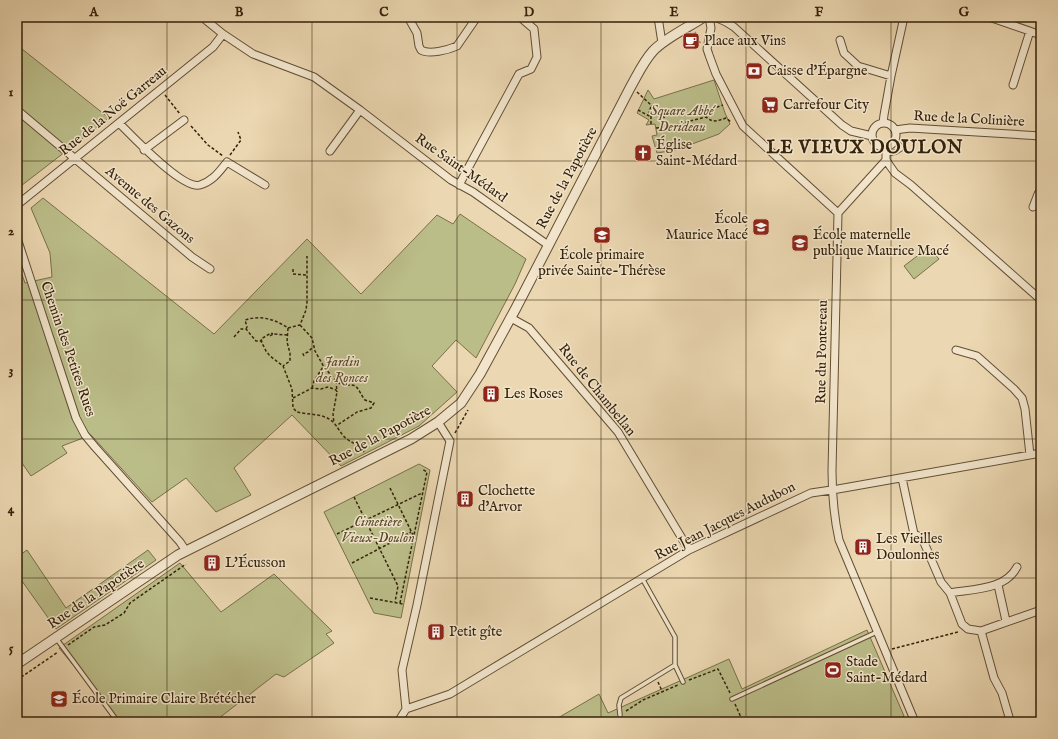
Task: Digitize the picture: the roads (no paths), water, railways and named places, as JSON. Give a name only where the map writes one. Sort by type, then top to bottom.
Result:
[{"type":"street","name":"Rue Saint-Médard","points":[[202,17],[223,34],[253,54],[314,77],[360,110],[451,180],[473,192],[548,245]]},
{"type":"street","points":[[408,17],[416,33],[421,50],[429,52],[457,46],[477,17]]},
{"type":"street","points":[[459,185],[519,74],[531,69],[537,57],[534,29],[520,17]]},
{"type":"street","points":[[658,17],[662,43]]},
{"type":"street","name":"Rue de la Papotière","points":[[17,664],[186,551],[411,439],[438,422],[461,403],[480,374],[511,318],[647,58],[662,43],[704,17]]},
{"type":"street","points":[[709,17],[711,28],[708,52],[713,68],[738,118],[747,130],[838,213],[886,153],[890,145],[895,141],[896,136],[895,130],[891,125],[883,123],[875,127],[872,136]]},
{"type":"street","points":[[715,17],[734,28],[842,125],[851,131],[872,136],[877,144],[886,153],[896,173],[1041,300]]},
{"type":"street","points":[[883,123],[891,76],[904,17]]},
{"type":"street","points":[[989,17],[1041,35]]},
{"type":"street","points":[[1013,85],[1030,31]]},
{"type":"street","name":"Rue de la Noë Garreau","points":[[17,205],[213,47],[223,34]]},
{"type":"street","points":[[840,40],[844,53],[858,66],[891,76]]},
{"type":"street","name":"Avenue des Gazons","points":[[17,110],[192,257],[210,269]]},
{"type":"street","points":[[330,151],[360,110]]},
{"type":"street","points":[[144,150],[184,120]]},
{"type":"street","points":[[119,124],[144,150],[187,184],[199,186],[214,179],[227,162],[265,185]]},
{"type":"street","name":"Rue de la Colinière","points":[[895,130],[910,128],[1041,136]]},
{"type":"street","points":[[1033,207],[1041,190]]},
{"type":"street","name":"Rue du Pontereau","points":[[838,213],[832,490],[835,524],[839,540],[915,722]]},
{"type":"street","name":"Chemin des Petites Rues","points":[[17,238],[76,418],[85,435],[180,542],[186,551]]},
{"type":"street","name":"Rue de Chambellan","points":[[511,318],[529,328],[618,432],[689,550]]},
{"type":"street","points":[[956,350],[977,356],[1022,398],[1025,409],[1030,455]]},
{"type":"street","points":[[398,722],[406,709],[402,670],[417,605],[450,441],[438,422]]},
{"type":"street","name":"Rue Jean Jacques Audubon","points":[[406,709],[450,694],[689,550],[811,493],[1041,453]]},
{"type":"street","points":[[902,478],[914,534],[922,538],[941,582],[950,593],[962,624],[968,630],[981,631],[1041,610]]},
{"type":"street","points":[[950,593],[998,585],[1014,574],[1018,567]]},
{"type":"street","points":[[998,585],[1006,621]]},
{"type":"street","points":[[981,631],[994,678],[1002,693],[1009,717]]},
{"type":"lane","points":[[886,153],[898,152],[901,149],[900,145],[895,141]]},
{"type":"lane","points":[[642,578],[675,637],[675,665],[683,682]]},
{"type":"lane","points":[[732,699],[878,632]]},
{"type":"lane","points":[[56,638],[118,722]]},
{"type":"lane","points":[[620,715],[619,705],[621,698],[675,665]]},
{"type":"place","name":"Place aux Vins","points":[[691,41]]},
{"type":"place","name":"Caisse d'Épargne","points":[[754,71]]},
{"type":"place","name":"Carrefour City","points":[[770,105]]},
{"type":"place","name":"Église Saint-Médard","points":[[643,153]]},
{"type":"place","name":"École Maurice Macé","points":[[761,227]]},
{"type":"place","name":"École primaire privée Sainte-Thérèse","points":[[602,235]]},
{"type":"place","name":"École maternelle publique Maurice Macé","points":[[800,243]]},
{"type":"place","name":"Les Roses","points":[[491,394]]},
{"type":"place","name":"Clochette d'Arvor","points":[[465,499]]},
{"type":"place","name":"Les Vieilles Doulonnes","points":[[863,547]]},
{"type":"place","name":"L'Écusson","points":[[212,563]]},
{"type":"place","name":"Petit gîte","points":[[436,632]]},
{"type":"place","name":"Stade Saint-Médard","points":[[833,670]]},
{"type":"place","name":"École Primaire Claire Brétécher","points":[[59,699]]},
{"type":"district","name":"LE VIEUX DOULON","points":[[865,148]]},
{"type":"park label","name":"Square Abbé Derideau","points":[[682,120]]},
{"type":"park label","name":"Jardin des Ronces","points":[[342,370]]},
{"type":"park label","name":"Cimetière Vieux-Doulon","points":[[378,530]]}]
